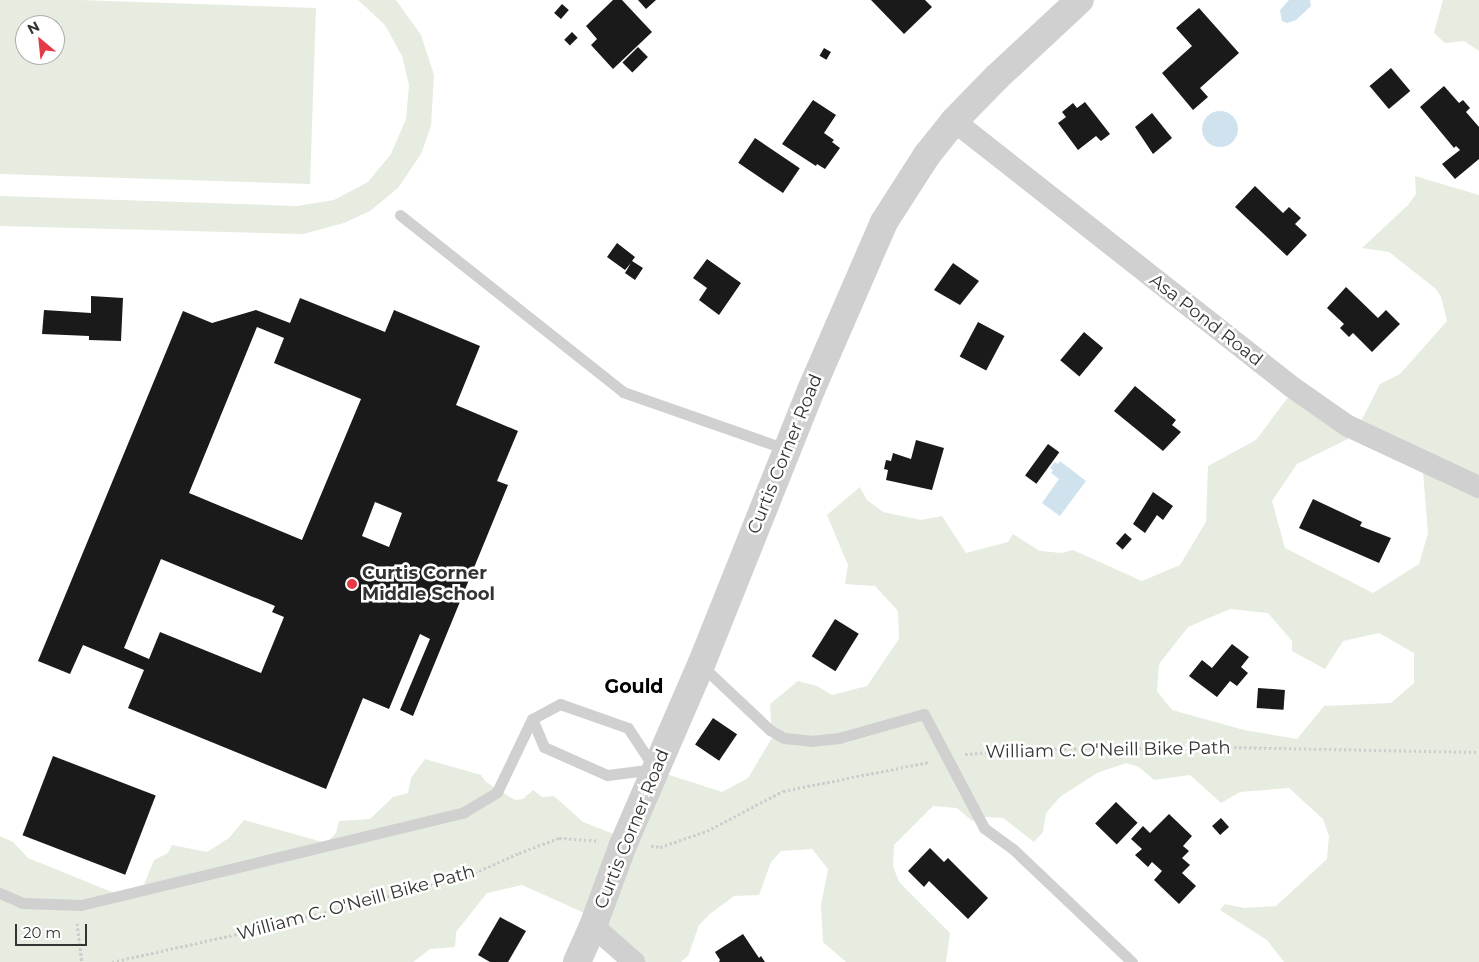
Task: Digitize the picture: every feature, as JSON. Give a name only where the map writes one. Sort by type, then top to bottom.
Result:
[{"type":"street","name":"Curtis Corner Road","points":[[577,962],[593,926],[623,845],[701,665],[786,449],[884,222],[927,155],[954,121],[997,77],[1080,0]]},
{"type":"street","name":"Asa Pond Road","points":[[954,121],[1292,387],[1348,426],[1479,487]]},
{"type":"street","points":[[593,926],[634,962]]},
{"type":"lane","points":[[400,215],[623,392],[786,449]]},
{"type":"lane","points":[[701,665],[770,730],[784,738],[811,741],[839,738],[924,714],[984,828],[1013,849],[1132,962]]},
{"type":"lane","points":[[0,892],[22,903],[74,904],[91,902],[464,812],[497,792],[532,719],[560,704],[628,728],[655,769],[607,775],[544,747],[532,719]]},
{"type":"path","name":"William C. O'Neill Bike Path","points":[[112,962],[251,931],[470,875],[519,853],[559,838],[590,839],[623,845],[660,847],[707,831],[783,791],[973,753],[1038,749],[1214,747],[1479,752]]},
{"type":"path","points":[[74,904],[82,962]]},
{"type":"shaded area","points":[[0,0],[79,0],[316,8],[310,184],[0,174]]},
{"type":"shaded area","points":[[358,0],[396,0],[421,35],[434,75],[431,126],[421,154],[398,188],[370,211],[344,223],[303,234],[0,226],[0,196],[297,206],[334,200],[368,182],[391,154],[406,119],[409,85],[402,56],[385,25]]},
{"type":"shaded area","points":[[1443,0],[1479,0],[1479,51],[1464,41],[1445,43],[1434,33]]},
{"type":"shaded area","points":[[1415,176],[1479,195],[1479,962],[1284,962],[1267,940],[1220,910],[1225,904],[1244,908],[1276,906],[1327,859],[1329,836],[1323,819],[1289,788],[1240,792],[1221,803],[1190,775],[1154,780],[1139,767],[1126,763],[1097,773],[1060,797],[1046,813],[1043,832],[1034,842],[1003,818],[985,817],[972,821],[957,808],[933,806],[894,845],[893,866],[899,882],[950,933],[946,962],[846,962],[823,942],[821,905],[828,869],[812,849],[781,851],[771,862],[759,895],[734,896],[710,914],[699,925],[688,956],[681,962],[635,962],[589,915],[522,885],[487,893],[456,932],[455,947],[430,949],[413,962],[0,962],[0,836],[13,842],[28,858],[117,894],[143,887],[154,860],[168,853],[172,845],[207,852],[229,838],[244,820],[326,843],[336,833],[339,821],[370,819],[393,797],[408,793],[411,778],[425,759],[481,775],[486,782],[515,800],[523,799],[533,790],[542,797],[554,796],[583,822],[624,838],[657,771],[722,792],[748,778],[772,738],[770,704],[798,681],[817,686],[832,695],[867,686],[899,639],[898,611],[875,586],[845,584],[848,565],[827,515],[860,487],[867,500],[883,512],[921,520],[942,516],[966,553],[1008,542],[1013,534],[1040,551],[1062,553],[1073,550],[1142,581],[1180,565],[1206,522],[1208,466],[1256,440],[1289,396],[1354,435],[1380,384],[1400,374],[1447,321],[1441,297],[1436,289],[1389,252],[1362,248],[1408,205],[1416,194]],"holes":[[[1352,437],[1423,472],[1428,533],[1419,564],[1373,593],[1285,548],[1272,501],[1297,464]],[[1230,609],[1268,613],[1292,641],[1292,651],[1325,669],[1343,641],[1379,633],[1414,653],[1414,683],[1391,703],[1324,706],[1297,739],[1244,730],[1172,710],[1157,691],[1159,664],[1188,627]]]},
{"type":"water","points":[[1289,0],[1310,0],[1311,6],[1296,20],[1287,23],[1282,21],[1280,10]]},
{"type":"water","points":[[1220,111],[1227,112],[1233,116],[1237,122],[1237,136],[1233,142],[1227,146],[1220,147],[1213,146],[1207,142],[1203,136],[1202,129],[1203,122],[1207,116],[1213,112]]},
{"type":"water","points":[[1060,461],[1086,481],[1060,516],[1042,503],[1059,479],[1051,473],[1053,470],[1050,468],[1055,462],[1058,464]]},
{"type":"building","points":[[613,0],[622,0],[652,32],[613,69],[591,45],[597,39],[586,26]]},
{"type":"building","points":[[638,0],[656,0],[646,9]]},
{"type":"building","points":[[871,0],[925,0],[932,7],[904,34]]},
{"type":"building","points":[[562,4],[569,10],[561,19],[554,13]]},
{"type":"building","points":[[1199,8],[1239,53],[1200,88],[1208,97],[1193,110],[1162,73],[1192,46],[1176,28]]},
{"type":"building","points":[[572,32],[578,38],[570,45],[564,40]]},
{"type":"building","points":[[638,47],[648,57],[632,72],[622,63]]},
{"type":"building","points":[[824,48],[831,52],[826,60],[820,56]]},
{"type":"building","points":[[1391,68],[1410,91],[1389,109],[1370,86]]},
{"type":"building","points":[[1444,86],[1459,103],[1463,100],[1470,108],[1466,112],[1479,127],[1479,159],[1455,179],[1442,164],[1460,150],[1456,146],[1454,148],[1420,107]]},
{"type":"building","points":[[813,100],[836,115],[824,133],[834,140],[832,142],[840,148],[825,169],[817,164],[816,166],[782,144]]},
{"type":"building","points":[[1085,102],[1110,134],[1101,141],[1096,136],[1078,150],[1058,123],[1066,117],[1062,112],[1073,103],[1077,108]]},
{"type":"building","points":[[1152,113],[1172,138],[1153,154],[1135,127]]},
{"type":"building","points":[[755,138],[800,168],[783,193],[738,163]]},
{"type":"building","points":[[1255,186],[1283,213],[1289,207],[1301,218],[1295,224],[1307,235],[1287,256],[1235,207]]},
{"type":"building","points":[[617,243],[635,257],[632,261],[643,268],[635,280],[625,273],[631,263],[625,270],[607,257]]},
{"type":"building","points":[[707,259],[741,283],[719,315],[699,300],[707,288],[693,278]]},
{"type":"building","points":[[953,263],[979,281],[960,305],[934,290]]},
{"type":"building","points":[[1346,287],[1378,318],[1386,310],[1400,324],[1372,352],[1353,333],[1349,337],[1340,328],[1344,324],[1327,308]]},
{"type":"building","points":[[91,296],[123,298],[121,341],[89,340],[89,336],[42,334],[44,310],[91,313]]},
{"type":"building","points":[[300,298],[385,332],[394,310],[480,346],[456,405],[518,431],[497,481],[508,485],[413,716],[400,710],[430,639],[420,634],[389,709],[363,698],[326,789],[128,708],[144,670],[83,645],[70,674],[38,661],[183,311],[212,323],[256,310],[290,323]],"holes":[[[257,327],[284,338],[274,363],[361,399],[302,540],[189,493]],[[375,502],[402,513],[389,547],[362,536]],[[161,559],[275,606],[272,612],[284,617],[261,673],[160,632],[149,659],[124,648]]]},
{"type":"building","points":[[978,322],[1004,336],[986,371],[960,356]]},
{"type":"building","points":[[1084,332],[1103,348],[1079,376],[1060,360]]},
{"type":"building","points":[[1135,386],[1176,420],[1172,425],[1181,432],[1163,451],[1114,411]]},
{"type":"building","points":[[916,440],[944,448],[932,490],[886,480],[888,470],[884,469],[886,460],[891,461],[893,453],[911,459]]},
{"type":"building","points":[[1048,444],[1059,452],[1036,484],[1025,476]]},
{"type":"building","points":[[1153,492],[1173,506],[1163,520],[1157,515],[1145,533],[1133,524]]},
{"type":"building","points":[[1313,499],[1362,522],[1360,526],[1391,538],[1379,563],[1299,528]]},
{"type":"building","points":[[1125,533],[1132,539],[1123,549],[1116,544]]},
{"type":"building","points":[[835,619],[859,634],[835,671],[812,656]]},
{"type":"building","points":[[1232,644],[1249,657],[1241,667],[1248,673],[1237,686],[1230,681],[1217,697],[1189,676],[1202,660],[1212,668]]},
{"type":"building","points":[[1258,688],[1285,690],[1284,710],[1257,708]]},
{"type":"building","points":[[713,718],[737,734],[719,761],[695,745]]},
{"type":"building","points":[[53,756],[156,795],[125,875],[23,835]]},
{"type":"building","points":[[1116,802],[1138,823],[1117,844],[1095,824]]},
{"type":"building","points":[[1169,814],[1192,836],[1183,846],[1189,851],[1182,858],[1190,865],[1182,873],[1196,886],[1179,904],[1154,880],[1162,871],[1152,862],[1148,867],[1135,855],[1142,849],[1131,839],[1143,826],[1150,833]]},
{"type":"building","points":[[1221,818],[1229,827],[1220,835],[1212,826]]},
{"type":"building","points":[[930,848],[944,862],[948,858],[988,898],[968,919],[929,881],[924,887],[908,871]]},
{"type":"building","points":[[500,917],[526,931],[508,962],[490,962],[478,955]]},
{"type":"building","points":[[743,934],[759,958],[761,956],[765,962],[719,962],[720,960],[715,952]]},
{"type":"place","name":"Curtis Corner Middle School","points":[[352,584]]},
{"type":"district","name":"Gould","points":[[634,687]]}]
